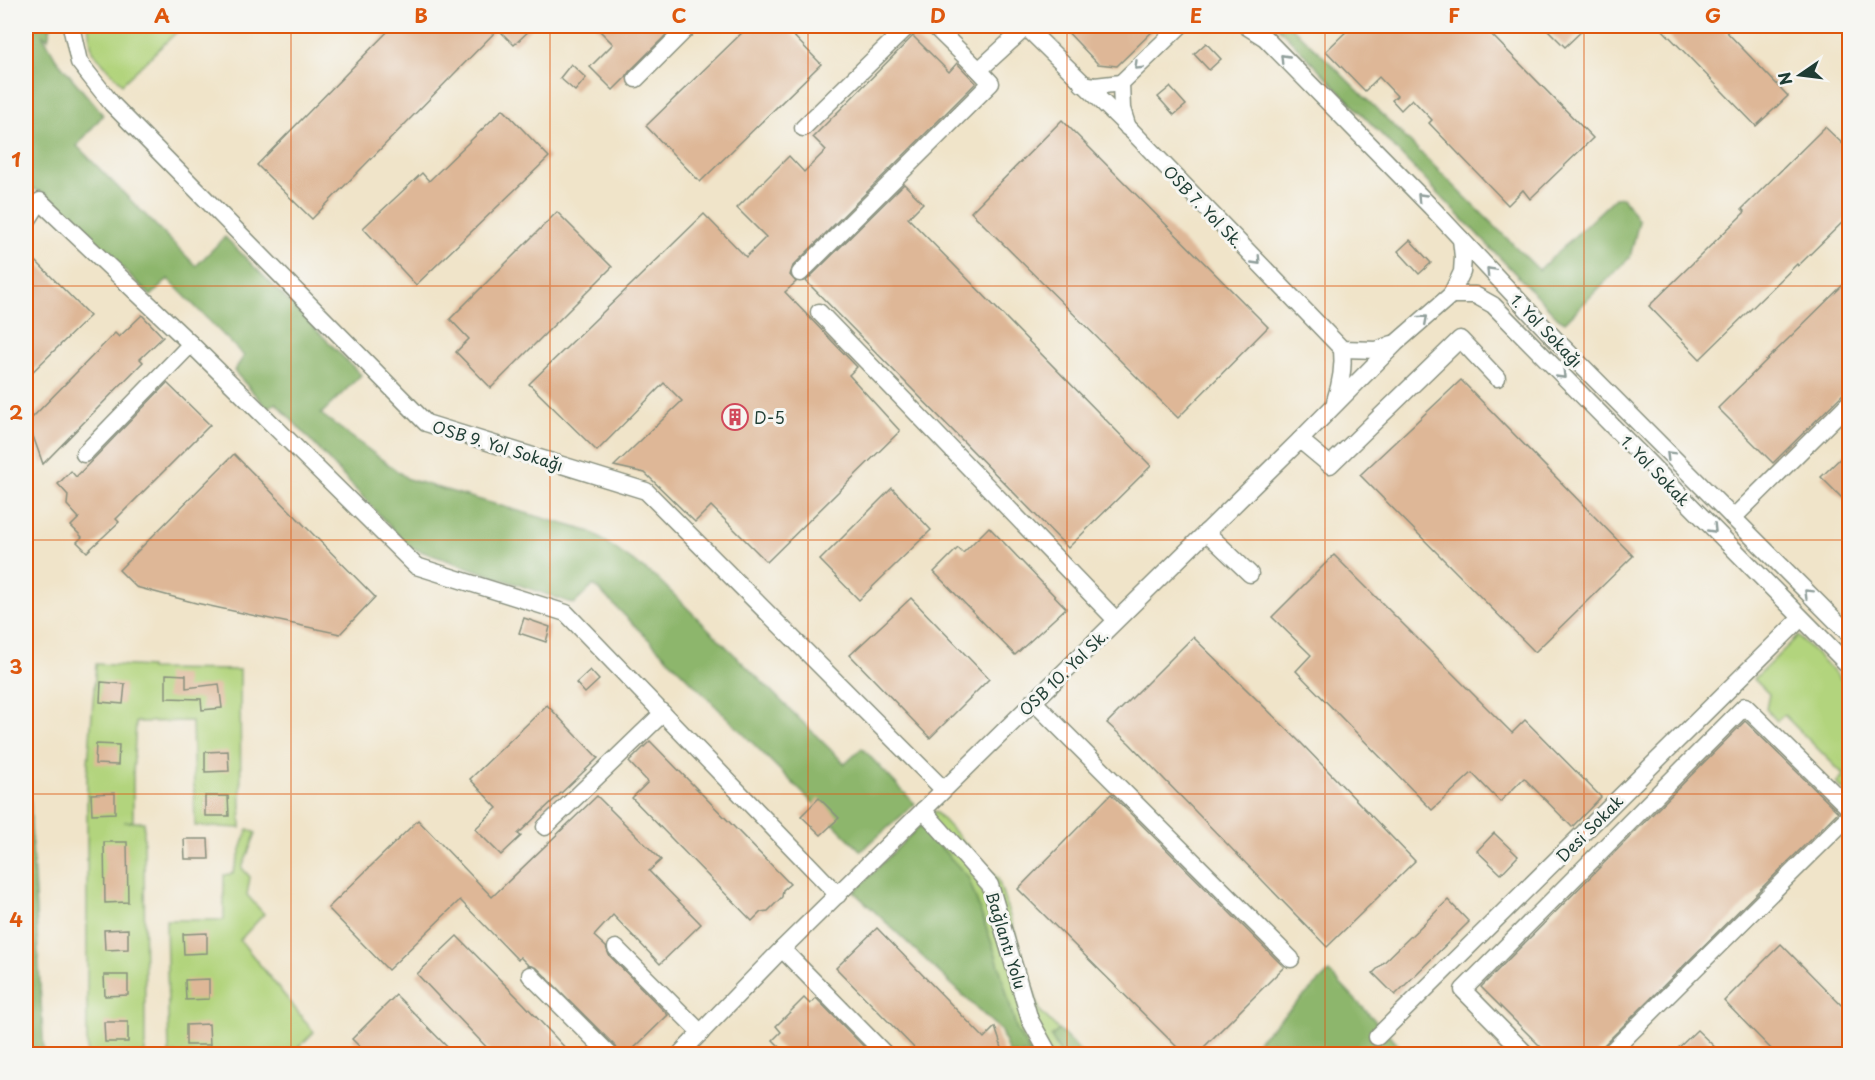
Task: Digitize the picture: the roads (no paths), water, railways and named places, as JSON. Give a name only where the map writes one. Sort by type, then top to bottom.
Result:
[{"type":"street","name":"OSB 9. Yol Sokağı","points":[[71,26],[79,62],[112,104],[426,423],[645,491],[943,789]]},
{"type":"street","points":[[636,79],[689,26]]},
{"type":"street","points":[[803,128],[908,26]]},
{"type":"street","points":[[800,273],[991,83],[934,26]]},
{"type":"street","points":[[979,70],[1026,26]]},
{"type":"street","name":"OSB 7. Yol Sk.","points":[[1026,26],[1342,349]]},
{"type":"street","points":[[1082,84],[1095,86],[1121,83],[1180,26]]},
{"type":"street","name":"1. Yol Sokağı","points":[[1246,26],[1262,32],[1555,339],[1850,635]]},
{"type":"street","points":[[1121,83],[1122,110],[1129,129]]},
{"type":"street","points":[[26,223],[40,201],[192,344],[416,566],[566,613],[838,895]]},
{"type":"street","points":[[1451,295],[1462,272],[1461,239]]},
{"type":"street","name":"OSB 10. Yol Sk.","points":[[680,1054],[943,789],[1396,343],[1451,295]]},
{"type":"street","name":"1. Yol Sokak","points":[[1451,295],[1475,295],[1493,305],[1850,667]]},
{"type":"street","points":[[819,312],[1116,620]]},
{"type":"street","points":[[1300,440],[1330,465],[1460,339],[1497,378]]},
{"type":"street","points":[[1541,353],[1555,339]]},
{"type":"street","points":[[1333,406],[1344,365],[1342,349],[1377,350],[1396,343]]},
{"type":"street","points":[[84,454],[192,344]]},
{"type":"street","points":[[1733,518],[1850,402]]},
{"type":"street","points":[[1206,532],[1250,574]]},
{"type":"street","name":"Desi Sokak","points":[[1377,1038],[1801,618]]},
{"type":"street","points":[[1033,701],[1291,959]]},
{"type":"street","points":[[1526,1054],[1463,990],[1745,706],[1850,809]]},
{"type":"street","points":[[545,827],[663,713]]},
{"type":"street","name":"Bağlantı Yolu","points":[[922,810],[990,885],[1030,1020],[1049,1054]]},
{"type":"street","points":[[1609,1054],[1850,814]]},
{"type":"street","points":[[616,948],[701,1033]]},
{"type":"street","points":[[782,949],[885,1054]]},
{"type":"street","points":[[530,975],[609,1054]]},
{"type":"place","name":"D-5","points":[[735,417]]}]
